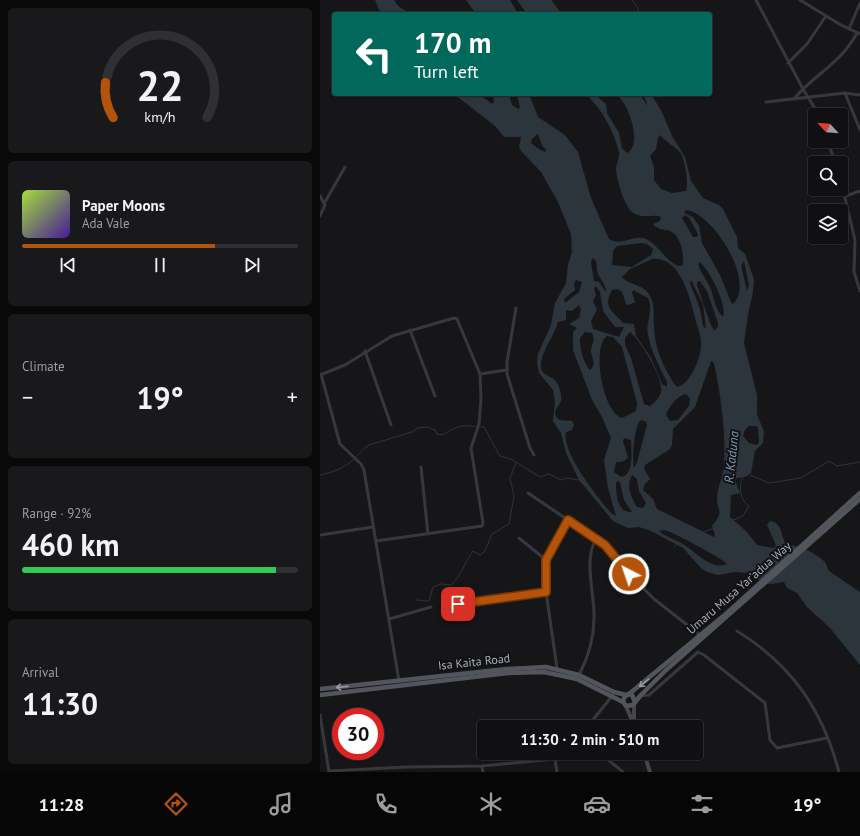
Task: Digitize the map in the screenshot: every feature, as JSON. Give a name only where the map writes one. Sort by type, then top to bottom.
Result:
[{"type":"main road","name":"Umaru Musa Yar'adua Way","points":[[818,534],[860,493]]},
{"type":"main road","name":"Umaru Musa Yar'adua Way","points":[[635,703],[640,696],[728,614],[860,499]]},
{"type":"main road","name":"Umaru Musa Yar'adua Way","points":[[627,695],[728,614]]},
{"type":"main road","name":"Isa Kaita Road","points":[[320,695],[507,671],[530,666],[557,668],[579,675],[614,692],[627,695]]},
{"type":"main road","name":"Isa Kaita Road","points":[[320,689],[507,671],[530,671],[555,673],[577,679],[613,695],[624,703]]},
{"type":"main road","points":[[627,695],[634,696],[635,703],[630,706],[624,703],[627,695]]},
{"type":"street","points":[[756,0],[788,62],[814,108]]},
{"type":"street","points":[[794,99],[803,89],[834,64],[858,34],[800,0]]},
{"type":"street","points":[[849,29],[860,3]]},
{"type":"street","points":[[788,62],[807,44],[826,16]]},
{"type":"street","points":[[845,92],[860,130]]},
{"type":"street","points":[[766,102],[845,92],[860,95]]},
{"type":"street","points":[[320,216],[325,202],[345,167]]},
{"type":"street","points":[[848,195],[860,191]]},
{"type":"street","points":[[320,196],[325,202]]},
{"type":"street","points":[[846,196],[856,240],[854,272],[860,291]]},
{"type":"street","points":[[516,308],[506,370],[528,441],[534,455]]},
{"type":"street","points":[[376,541],[482,526],[483,523],[471,452],[479,424],[481,399],[480,374],[455,318],[392,336],[365,351],[345,365],[321,375],[340,444],[364,470],[398,681]]},
{"type":"street","points":[[410,330],[435,396]]},
{"type":"street","points":[[365,351],[391,425]]},
{"type":"street","points":[[480,374],[506,370]]},
{"type":"street","points":[[421,467],[428,534]]},
{"type":"street","points":[[528,493],[610,550],[622,567],[654,599],[700,635]]},
{"type":"street","points":[[557,668],[546,592],[546,560],[568,520]]},
{"type":"street","points":[[320,535],[373,527]]},
{"type":"street","points":[[519,538],[546,560]]},
{"type":"street","points":[[579,675],[586,662],[594,619],[590,557],[592,544],[596,539]]},
{"type":"street","points":[[458,604],[546,592]]},
{"type":"street","points":[[389,619],[431,608]]},
{"type":"street","points":[[737,631],[774,657],[796,680],[813,706],[827,738],[839,772]]},
{"type":"street","points":[[640,696],[648,695],[698,652],[704,655],[765,703],[770,740],[777,748],[827,738]]},
{"type":"street","points":[[593,720],[613,695]]},
{"type":"street","points":[[624,703],[632,720]]},
{"type":"street","points":[[634,720],[635,703]]},
{"type":"street","points":[[320,716],[329,772],[406,767],[482,766],[545,760]]},
{"type":"street","points":[[555,760],[556,772]]},
{"type":"street","points":[[608,760],[623,772]]},
{"type":"street","points":[[646,760],[650,772]]},
{"type":"street","points":[[482,766],[483,772]]},
{"type":"street","points":[[406,767],[406,772]]},
{"type":"water","points":[[375,0],[394,0],[398,6],[408,12],[380,12]]},
{"type":"water","points":[[466,0],[510,0],[517,12],[475,12]]},
{"type":"water","points":[[517,0],[551,0],[560,12],[526,12]]},
{"type":"water","name":"R. Kaduna","points":[[457,96],[482,96],[492,104],[494,102],[493,96],[510,96],[512,105],[518,109],[520,108],[517,96],[530,96],[538,117],[565,135],[578,152],[591,198],[609,239],[618,242],[637,238],[646,239],[655,245],[668,259],[680,266],[683,265],[683,256],[677,237],[674,233],[659,228],[653,224],[660,221],[661,217],[640,216],[632,212],[626,204],[619,186],[616,170],[619,152],[614,135],[602,113],[588,96],[596,96],[606,104],[607,113],[619,133],[622,148],[627,153],[632,149],[634,134],[629,115],[618,96],[640,96],[648,106],[644,96],[652,96],[662,112],[672,136],[685,157],[691,181],[703,198],[719,205],[723,209],[737,237],[738,248],[745,254],[754,279],[744,343],[757,395],[757,415],[764,431],[763,443],[755,451],[751,473],[745,477],[737,478],[735,480],[740,493],[731,495],[730,517],[747,532],[757,545],[774,548],[776,545],[767,525],[770,521],[774,522],[781,530],[786,544],[804,548],[819,557],[825,562],[829,571],[860,592],[860,665],[830,628],[807,607],[797,593],[787,588],[784,582],[772,584],[763,582],[759,580],[759,573],[756,571],[752,573],[735,572],[718,575],[707,572],[701,568],[683,548],[651,531],[639,527],[628,528],[613,521],[579,480],[566,453],[561,433],[553,421],[555,401],[553,390],[539,373],[537,363],[538,354],[551,325],[555,303],[566,283],[568,265],[572,252],[571,234],[558,202],[541,172],[521,151],[519,147],[521,137],[504,137],[495,126]],"holes":[[[538,134],[546,152],[540,150],[531,143],[532,139]],[[660,135],[680,152],[686,172],[686,191],[672,193],[661,189],[654,180],[654,167],[650,156],[656,149]],[[686,210],[696,214],[708,222],[719,235],[736,265],[739,280],[739,294],[733,304],[720,275],[702,243],[699,226],[693,217],[684,213]],[[685,215],[689,218],[698,234],[697,237],[693,237],[682,218]],[[641,243],[647,244],[653,249],[651,255],[632,267],[612,265],[613,251],[617,246]],[[593,258],[595,259],[598,273],[605,286],[606,292],[599,282],[594,281],[591,262]],[[652,259],[662,260],[670,264],[683,281],[688,292],[699,332],[701,348],[698,362],[691,375],[678,387],[671,378],[658,351],[654,332],[651,298],[641,287],[625,280],[622,277],[630,269]],[[744,261],[749,285],[747,291],[741,266]],[[699,262],[708,272],[717,288],[723,305],[723,317],[718,311],[710,287],[699,268]],[[576,280],[582,282],[579,292],[565,303],[564,299],[575,290],[574,283]],[[691,280],[703,304],[706,329],[703,326],[700,309],[690,283]],[[700,281],[707,291],[718,323],[718,327],[714,331],[697,282]],[[596,286],[600,292],[603,311],[615,327],[624,327],[619,337],[593,329],[591,321],[597,310],[593,301],[596,295],[594,288]],[[617,289],[622,292],[626,304],[629,305],[635,302],[632,293],[633,290],[648,298],[650,303],[647,330],[649,341],[667,382],[667,387],[662,384],[651,358],[636,336],[634,324],[623,323],[612,312],[608,305],[612,290]],[[579,305],[581,309],[579,318],[569,324],[577,328],[573,332],[573,350],[592,400],[602,417],[611,438],[604,460],[608,488],[616,516],[611,513],[598,497],[582,474],[569,451],[566,441],[566,432],[572,430],[574,425],[572,421],[557,418],[555,413],[561,401],[559,388],[556,382],[544,374],[541,368],[544,352],[558,322],[566,320],[566,310],[572,311]],[[585,332],[592,333],[593,336],[591,352],[594,364],[590,370],[582,356],[580,338]],[[630,332],[650,360],[659,378],[661,392],[657,400],[650,406],[644,404],[631,358],[625,345],[625,338]],[[607,336],[613,337],[622,347],[637,403],[636,411],[622,418],[615,413],[609,405],[605,393],[601,379],[600,365],[602,342]],[[711,361],[714,363],[719,388],[724,440],[724,466],[717,496],[719,516],[712,526],[715,535],[714,537],[657,509],[653,499],[643,490],[645,484],[650,479],[644,469],[645,465],[670,449],[672,445],[673,429],[695,407]],[[686,394],[690,399],[689,406],[678,420],[670,421],[666,415],[669,408],[680,397]],[[641,420],[646,422],[647,425],[634,468],[634,442],[637,428]],[[749,426],[756,426],[758,428],[759,442],[757,445],[749,443],[743,436],[745,430]],[[624,438],[631,440],[632,456],[628,472],[621,477],[614,472],[616,462],[622,462],[628,458],[623,441]],[[632,475],[637,479],[639,491],[646,503],[643,508],[637,507],[629,487]],[[618,481],[620,482],[624,500],[632,512],[627,511],[620,506],[616,492],[616,483]],[[665,530],[677,535],[727,564],[722,566],[711,563],[700,557],[683,544],[659,531]]]},
{"type":"waterway","points":[[632,0],[638,8],[639,12]]},
{"type":"waterway","points":[[320,475],[342,468],[369,445],[412,432],[418,428],[427,427],[435,430],[437,434],[443,435],[458,427],[467,426],[484,427],[500,456],[511,459],[540,477],[549,474],[561,480],[566,478],[580,480]]},
{"type":"waterway","points":[[750,475],[769,483],[801,478],[829,461],[837,466],[860,462]]},
{"type":"waterway","points":[[416,600],[429,601],[433,587],[441,584],[451,585],[458,577],[473,551],[480,555],[485,551],[492,534],[509,524],[514,496],[510,478],[516,463]]},
{"type":"waterway","name":"R. Kaduna","points":[[731,521],[743,516],[749,506],[742,497],[740,489],[743,477]]},
{"type":"waterway","points":[[704,532],[714,528]]},
{"type":"waterway","points":[[674,547],[678,544]]},
{"type":"route","points":[[458,604],[546,592],[546,560],[568,520],[605,545],[629,574]]}]
